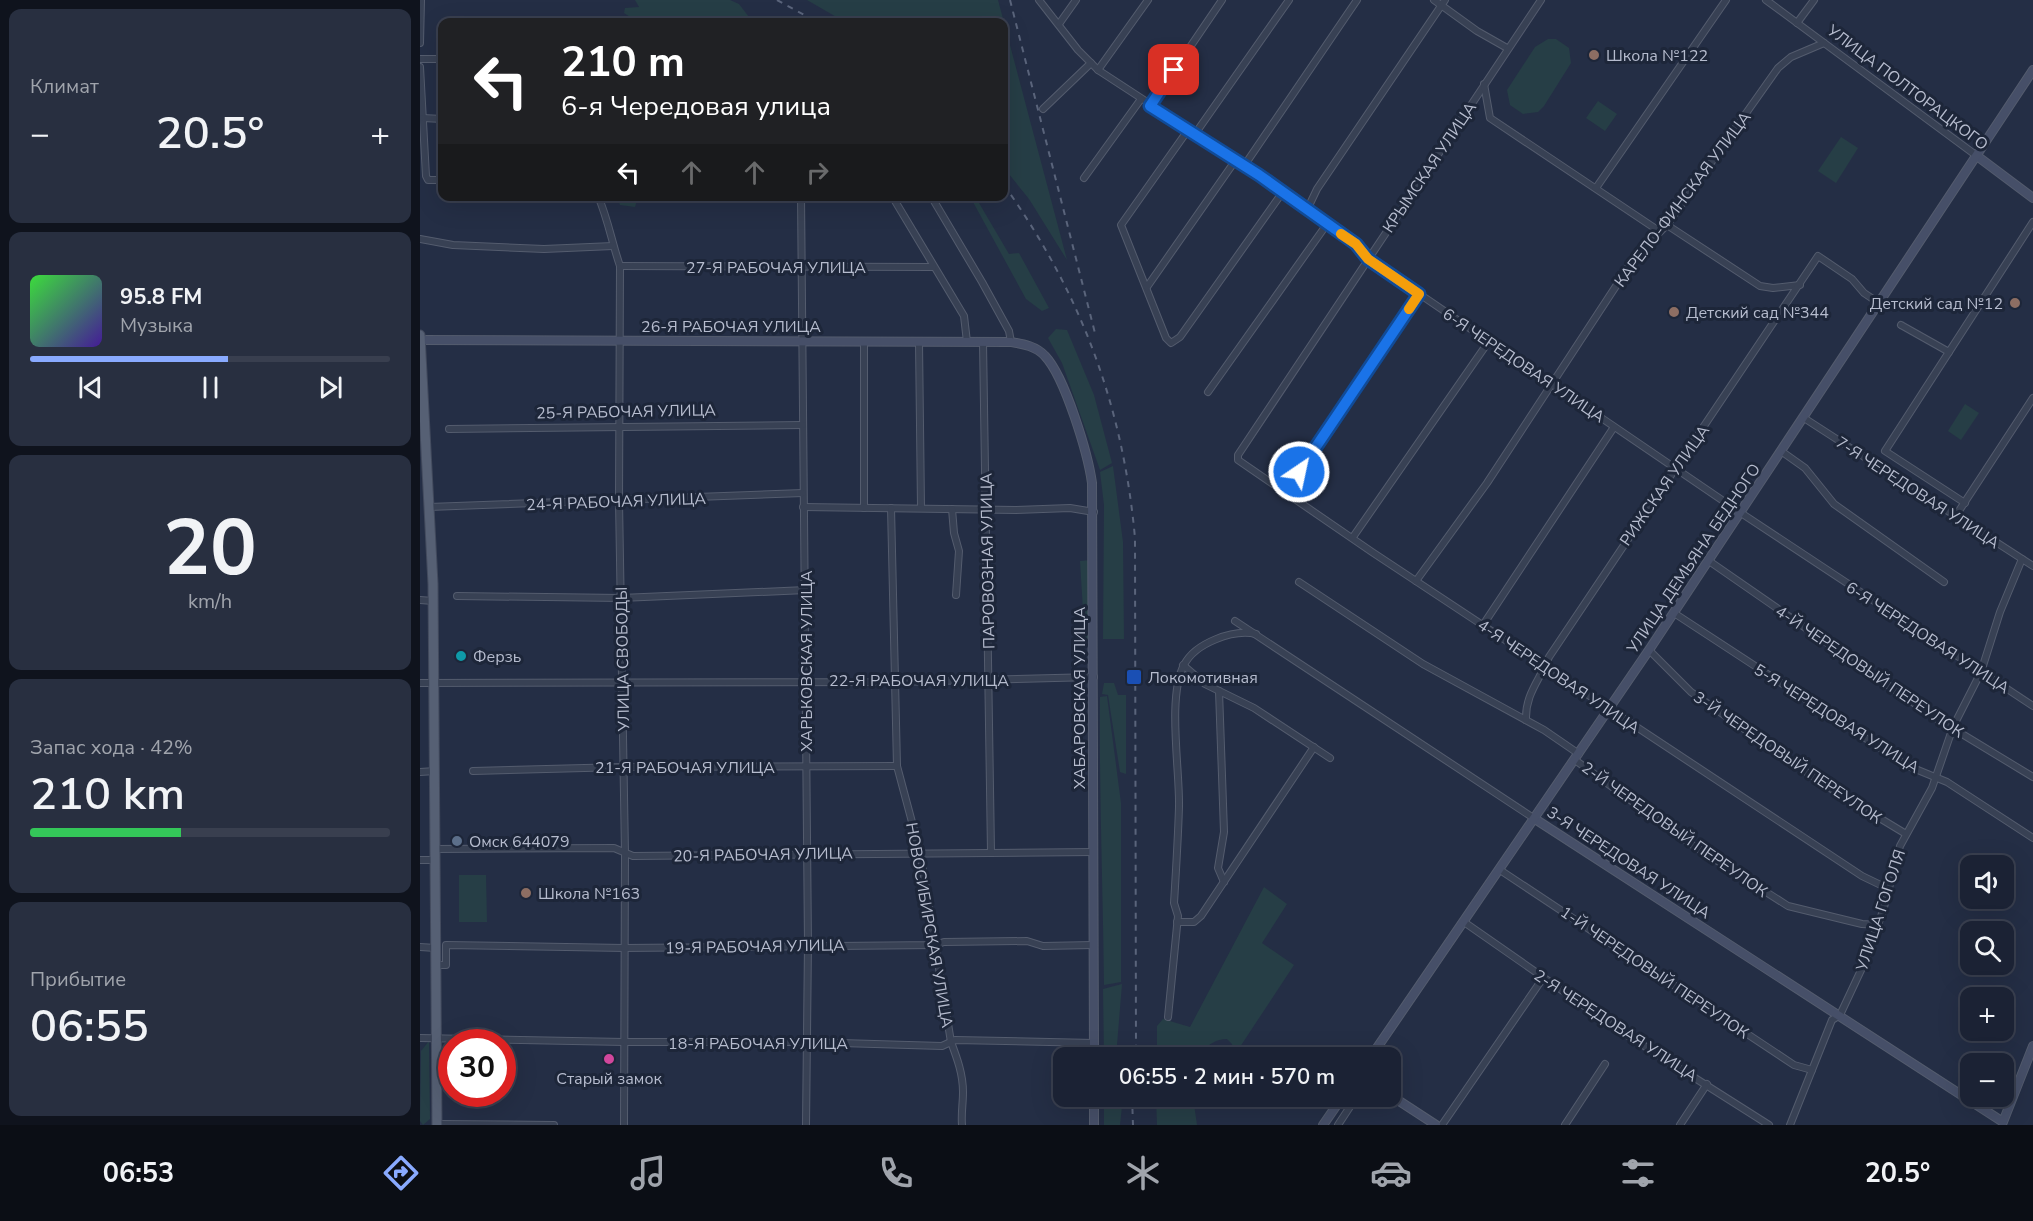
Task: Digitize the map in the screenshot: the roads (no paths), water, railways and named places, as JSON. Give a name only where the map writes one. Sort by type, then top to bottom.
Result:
[{"type":"main road","name":"УЛИЦА ДЕМЬЯНА БЕДНОГО","points":[[1378,1047],[1610,709],[2033,70]]},
{"type":"main road","name":"УЛИЦА ПОЛТОРАЦКОГО","points":[[1977,156],[2033,198]]},
{"type":"main road","points":[[420,335],[422,427],[429,507],[435,683],[436,1124]]},
{"type":"main road","name":"26-Я РАБОЧАЯ УЛИЦА","points":[[420,340],[1011,342],[1025,344],[1040,351]]},
{"type":"main road","name":"ХАБАРОВСКАЯ УЛИЦА","points":[[1040,351],[1051,364],[1058,378],[1089,460],[1094,512],[1094,1047]]},
{"type":"main road","name":"3-Я ЧЕРЕДОВАЯ УЛИЦА","points":[[1535,819],[1840,1015],[2004,1124]]},
{"type":"main road","points":[[2004,1124],[2029,1067],[2033,1046]]},
{"type":"main road","points":[[1401,1102],[1436,1125]]},
{"type":"main road","points":[[1094,1107],[1094,1125]]},
{"type":"main road","points":[[1323,1125],[1335,1107]]},
{"type":"street","points":[[420,43],[421,0]]},
{"type":"street","name":"6-Я ЧЕРЕДОВАЯ УЛИЦА","points":[[1039,0],[1098,70],[1244,166],[1356,244],[1368,259],[1674,468],[2033,706]]},
{"type":"street","points":[[1059,24],[1076,0]]},
{"type":"street","points":[[1098,70],[1148,0]]},
{"type":"street","points":[[1150,106],[1222,0]]},
{"type":"street","points":[[1195,134],[1289,0]]},
{"type":"street","points":[[1244,166],[1357,0]]},
{"type":"street","points":[[1434,0],[1443,3],[1477,32],[1507,48]]},
{"type":"street","name":"КРЫМСКАЯ УЛИЦА","points":[[1238,455],[1541,0]]},
{"type":"street","points":[[1596,188],[1726,0]]},
{"type":"street","name":"УЛИЦА ПОЛТОРАЦКОГО","points":[[1766,0],[1977,156]]},
{"type":"street","points":[[1797,23],[1814,0]]},
{"type":"street","points":[[1307,210],[1317,189],[1443,3]]},
{"type":"street","name":"КАРЕЛО-ФИНСКАЯ УЛИЦА","points":[[1416,581],[1487,483],[1635,258],[1667,225],[1778,69],[1791,57],[1824,43]]},
{"type":"street","points":[[420,59],[438,59]]},
{"type":"street","points":[[1043,109],[1091,63]]},
{"type":"street","points":[[420,67],[423,118],[422,159],[428,180],[438,180]]},
{"type":"street","points":[[1484,84],[1490,118],[1659,231]]},
{"type":"street","points":[[1084,178],[1141,99]]},
{"type":"street","points":[[423,118],[438,118]]},
{"type":"street","points":[[1188,130],[1120,225],[1166,338],[1171,343],[1180,337],[1281,193]]},
{"type":"street","points":[[1147,287],[1235,161]]},
{"type":"street","name":"УЛИЦА СВОБОДЫ","points":[[600,201],[607,217],[620,266],[619,501],[625,854],[624,1125]]},
{"type":"street","name":"ХАРЬКОВСКАЯ УЛИЦА","points":[[801,201],[808,944],[806,1125]]},
{"type":"street","points":[[895,201],[964,316],[967,342]]},
{"type":"street","points":[[935,201],[1009,331],[1011,342]]},
{"type":"street","points":[[1965,503],[1885,451],[2033,222]]},
{"type":"street","points":[[1208,392],[1327,224]]},
{"type":"street","points":[[1667,225],[1760,286],[1773,288],[1800,285]]},
{"type":"street","points":[[420,239],[453,245],[544,249],[613,246]]},
{"type":"street","name":"РИЖСКАЯ УЛИЦА","points":[[1527,720],[1525,704],[1529,692],[1545,665],[1674,468],[1682,460],[1818,256],[1852,279],[1864,293],[1879,303]]},
{"type":"street","name":"27-Я РАБОЧАЯ УЛИЦА","points":[[620,266],[933,267]]},
{"type":"street","points":[[1285,492],[1419,294]]},
{"type":"street","points":[[1902,325],[1949,352]]},
{"type":"street","points":[[1353,537],[1489,341]]},
{"type":"street","points":[[864,342],[864,508]]},
{"type":"street","points":[[919,342],[921,508]]},
{"type":"street","name":"ПАРОВОЗНАЯ УЛИЦА","points":[[983,342],[991,852]]},
{"type":"street","points":[[1955,517],[2032,400]]},
{"type":"street","name":"7-Я ЧЕРЕДОВАЯ УЛИЦА","points":[[1804,418],[1955,517],[2029,562]]},
{"type":"street","name":"25-Я РАБОЧАЯ УЛИЦА","points":[[449,429],[619,425],[803,425]]},
{"type":"street","points":[[1483,625],[1614,427]]},
{"type":"street","points":[[1781,451],[1805,468],[1834,504],[1944,582]]},
{"type":"street","name":"4-Я ЧЕРЕДОВАЯ УЛИЦА","points":[[1238,455],[1242,466],[1285,492],[1862,876],[1889,889]]},
{"type":"street","name":"24-Я РАБОЧАЯ УЛИЦА","points":[[429,507],[803,493]]},
{"type":"street","points":[[803,507],[1070,508],[1094,512]]},
{"type":"street","name":"НОВОСИБИРСКАЯ УЛИЦА","points":[[891,508],[897,766],[920,852],[951,1042],[959,1058],[963,1092],[960,1108],[962,1125]]},
{"type":"street","points":[[952,509],[954,533],[959,551],[956,595]]},
{"type":"street","name":"4-Й ЧЕРЕДОВЫЙ ПЕРЕУЛОК","points":[[1708,561],[1934,717],[2033,777]]},
{"type":"street","name":"УЛИЦА ГОГОЛЯ","points":[[1790,1125],[1832,1020],[1840,1015],[1856,984],[1879,925],[1896,856],[1932,788],[1934,775],[1953,727],[1981,672],[2000,612],[2029,562]]},
{"type":"street","name":"2-Й ЧЕРЕДОВЫЙ ПЕРЕУЛОК","points":[[1299,582],[1424,664],[1527,720],[1691,844],[1788,906],[1862,924],[1879,925]]},
{"type":"street","points":[[457,596],[621,598],[806,590]]},
{"type":"street","points":[[420,600],[433,601]]},
{"type":"street","name":"5-Я ЧЕРЕДОВАЯ УЛИЦА","points":[[1674,613],[1908,766],[1934,775],[2033,838]]},
{"type":"street","name":"3-Я ЧЕРЕДОВАЯ УЛИЦА","points":[[1235,621],[1535,819]]},
{"type":"street","points":[[1168,1017],[1177,922],[1174,903],[1179,805],[1177,695],[1183,665],[1198,651],[1224,636],[1245,632],[1256,634]]},
{"type":"street","name":"3-Й ЧЕРЕДОВЫЙ ПЕРЕУЛОК","points":[[1649,650],[1691,692],[1825,785],[1906,834]]},
{"type":"street","points":[[1183,665],[1195,677],[1254,708],[1330,758]]},
{"type":"street","name":"22-Я РАБОЧАЯ УЛИЦА","points":[[420,683],[896,682],[1095,677]]},
{"type":"street","points":[[1220,691],[1224,832],[1218,868],[1224,882]]},
{"type":"street","points":[[1177,922],[1194,922],[1224,882],[1314,747]]},
{"type":"street","name":"21-Я РАБОЧАЯ УЛИЦА","points":[[473,771],[623,766],[897,766]]},
{"type":"street","points":[[420,772],[435,771]]},
{"type":"street","name":"20-Я РАБОЧАЯ УЛИЦА","points":[[435,849],[614,848],[625,854],[1094,852]]},
{"type":"street","points":[[420,860],[435,860]]},
{"type":"street","name":"1-Й ЧЕРЕДОВЫЙ ПЕРЕУЛОК","points":[[1500,870],[1785,1060],[1802,1069],[1812,1070]]},
{"type":"street","name":"2-Я ЧЕРЕДОВАЯ УЛИЦА","points":[[1464,922],[1543,978],[1769,1125]]},
{"type":"street","name":"19-Я РАБОЧАЯ УЛИЦА","points":[[436,965],[446,965],[446,945],[624,948],[808,944],[935,945],[944,942],[1027,940],[1043,946],[1093,945]]},
{"type":"street","points":[[420,948],[436,948]]},
{"type":"street","points":[[1442,1125],[1543,978]]},
{"type":"street","name":"18-Я РАБОЧАЯ УЛИЦА","points":[[420,1038],[624,1042],[807,1042],[942,1046],[955,1040],[1094,1043]]},
{"type":"street","points":[[1565,1125],[1605,1064]]},
{"type":"street","points":[[1680,1125],[1707,1084]]},
{"type":"street","points":[[1338,1125],[1350,1107]]},
{"type":"street","points":[[436,1124],[554,1125]]},
{"type":"railway","points":[[777,0],[810,18]]},
{"type":"railway","points":[[1010,0],[1096,337]]},
{"type":"railway","points":[[1008,191],[1055,267],[1094,353],[1109,397],[1129,489],[1135,538],[1136,1047]]},
{"type":"railway","points":[[1132,1107],[1133,1125]]},
{"type":"place","name":"Школа №122","points":[[1594,55]]},
{"type":"place","name":"Детский сад №12","points":[[2015,303]]},
{"type":"place","name":"Детский сад №344","points":[[1674,312]]},
{"type":"place","name":"Ферзь","points":[[461,656]]},
{"type":"place","name":"Локомотивная","points":[[1134,677]]},
{"type":"place","name":"Омск 644079","points":[[457,841]]},
{"type":"place","name":"Школа №163","points":[[526,893]]},
{"type":"place","name":"Старый замок","points":[[609,1059]]}]
